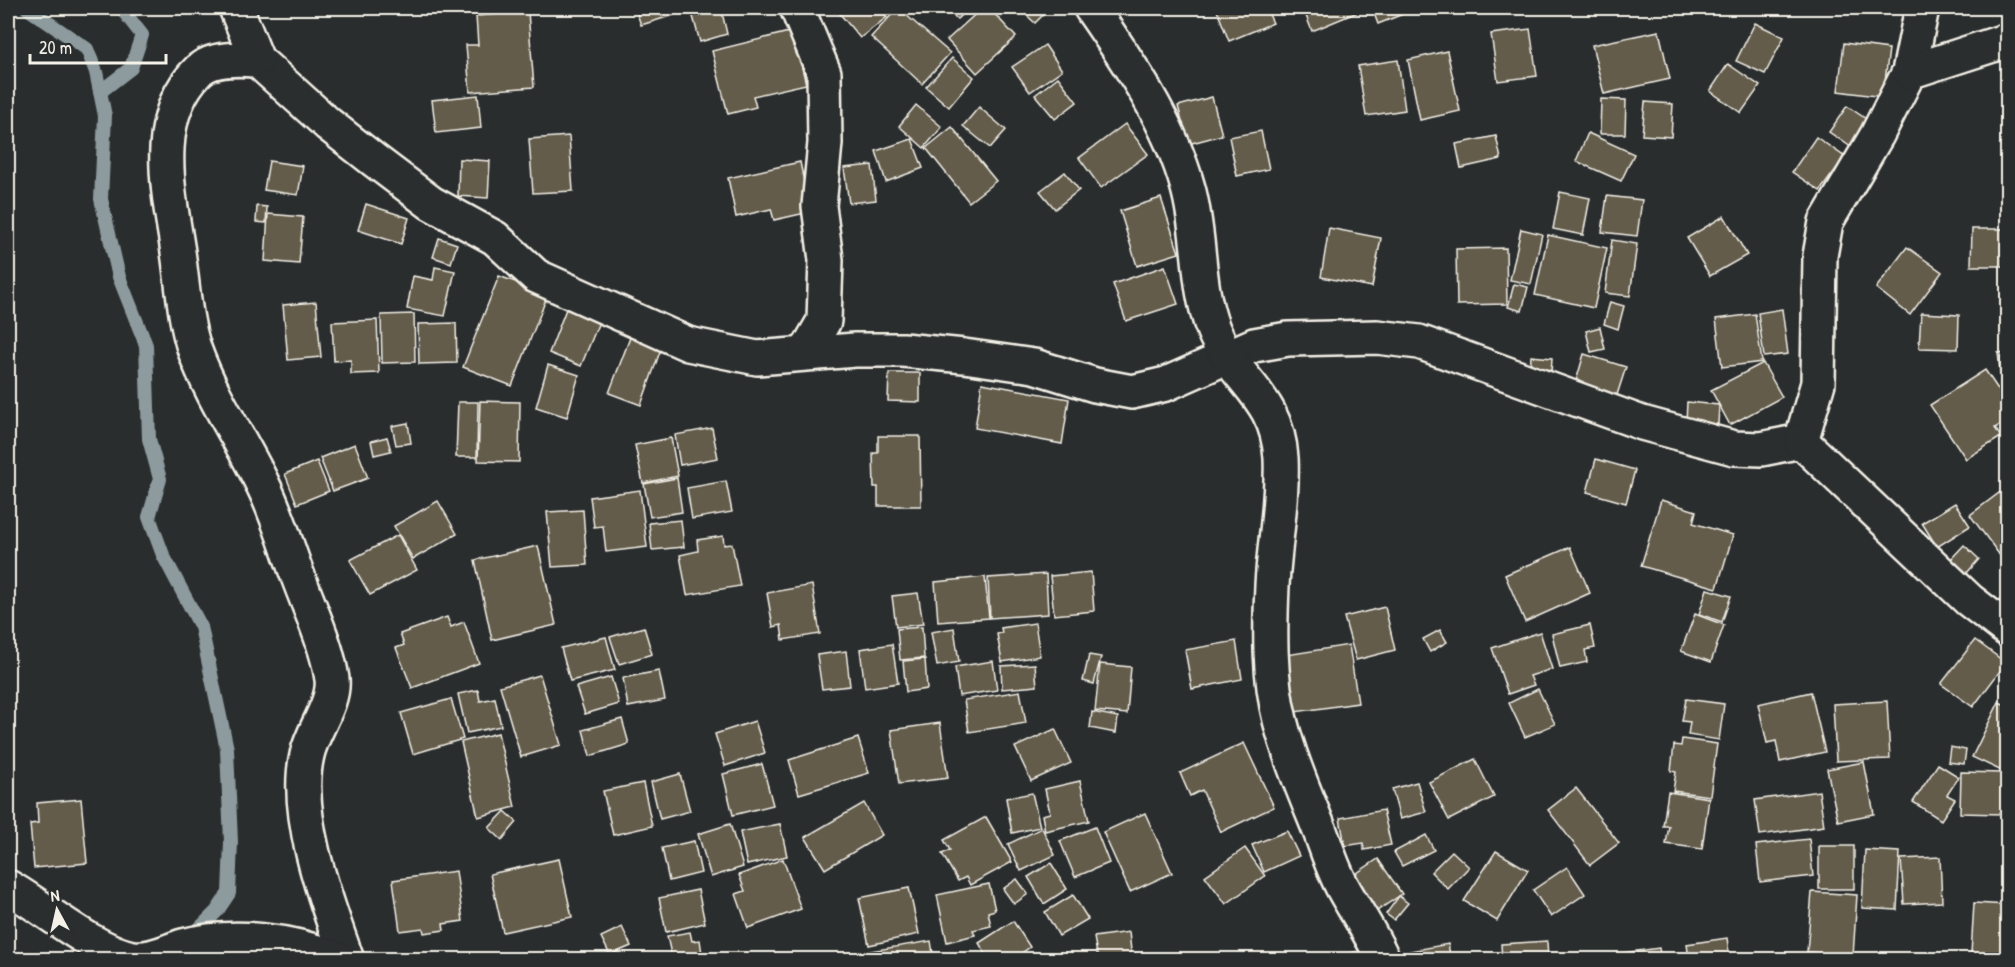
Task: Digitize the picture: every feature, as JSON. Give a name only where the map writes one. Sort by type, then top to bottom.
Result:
[{"type":"street","points":[[236,8],[257,60],[328,124],[374,160],[431,202],[495,238],[536,276],[688,344],[758,358],[806,352],[903,350],[964,356],[1034,366],[1095,385],[1131,392],[1166,384],[1254,345],[1288,339],[1377,336],[1419,342],[1631,419],[1725,446],[1761,449],[1801,441]]},
{"type":"street","points":[[797,8],[824,73],[825,142],[819,207],[826,260],[824,321],[806,352]]},
{"type":"street","points":[[1091,8],[1136,72],[1169,140],[1188,186],[1196,220],[1205,300],[1212,328],[1225,356],[1263,400],[1275,425],[1281,456],[1281,491],[1272,586],[1272,677],[1279,717],[1288,751],[1341,885],[1374,939],[1383,960]]},
{"type":"street","points":[[1801,441],[1818,383],[1820,256],[1826,222],[1877,135],[1909,72],[1922,8]]},
{"type":"street","points":[[1909,72],[2007,40]]},
{"type":"street","points":[[257,60],[228,59],[200,68],[179,98],[168,135],[166,186],[184,307],[196,351],[265,488],[323,644],[333,682],[328,706],[315,728],[307,755],[303,785],[323,895],[347,960]]},
{"type":"street","points":[[1801,441],[1969,600],[2007,630]]},
{"type":"street","points":[[8,886],[107,950],[135,958],[162,955],[182,946],[217,940],[273,941],[320,951],[339,960]]},
{"type":"building","points":[[635,8],[671,8],[674,15],[641,25]]},
{"type":"building","points":[[721,8],[727,34],[700,42],[691,9]]},
{"type":"building","points":[[835,8],[880,8],[887,17],[860,38]]},
{"type":"building","points":[[898,8],[950,53],[922,84],[871,37]]},
{"type":"building","points":[[946,8],[969,8],[957,19]]},
{"type":"building","points":[[982,8],[989,8],[1016,37],[977,73],[947,40]]},
{"type":"building","points":[[1019,8],[1050,8],[1035,23]]},
{"type":"building","points":[[1216,8],[1266,8],[1273,23],[1229,41]]},
{"type":"building","points":[[1303,8],[1359,8],[1360,11],[1312,31]]},
{"type":"building","points":[[1372,8],[1418,8],[1378,24]]},
{"type":"building","points":[[528,12],[534,87],[470,92],[466,45],[478,45],[476,16]]},
{"type":"building","points":[[1755,23],[1784,37],[1765,74],[1736,61]]},
{"type":"building","points":[[1530,29],[1537,76],[1498,81],[1491,34]]},
{"type":"building","points":[[793,31],[806,84],[753,96],[756,107],[728,114],[712,51]]},
{"type":"building","points":[[1659,31],[1670,79],[1604,94],[1592,45]]},
{"type":"building","points":[[1844,43],[1889,49],[1883,97],[1838,91]]},
{"type":"building","points":[[1045,45],[1062,70],[1030,92],[1012,67]]},
{"type":"building","points":[[1447,51],[1460,111],[1420,120],[1408,60]]},
{"type":"building","points":[[952,58],[974,77],[949,107],[926,87]]},
{"type":"building","points":[[1398,60],[1405,110],[1366,116],[1358,66]]},
{"type":"building","points":[[1728,64],[1760,86],[1741,113],[1710,91]]},
{"type":"building","points":[[1058,77],[1077,102],[1055,119],[1035,95]]},
{"type":"building","points":[[478,95],[481,128],[436,133],[432,100]]},
{"type":"building","points":[[1212,97],[1222,135],[1188,144],[1178,106]]},
{"type":"building","points":[[1601,99],[1626,100],[1625,134],[1600,134]]},
{"type":"building","points":[[1645,102],[1673,104],[1671,137],[1642,135]]},
{"type":"building","points":[[916,105],[942,127],[924,148],[899,126]]},
{"type":"building","points":[[1847,106],[1869,121],[1851,147],[1829,132]]},
{"type":"building","points":[[979,107],[1006,130],[990,148],[963,126]]},
{"type":"building","points":[[1125,124],[1148,154],[1101,188],[1079,158]]},
{"type":"building","points":[[952,127],[996,181],[969,202],[926,148]]},
{"type":"building","points":[[1261,131],[1269,169],[1237,176],[1229,137]]},
{"type":"building","points":[[1588,133],[1634,154],[1621,181],[1576,161]]},
{"type":"building","points":[[569,136],[573,191],[533,193],[529,139]]},
{"type":"building","points":[[1496,136],[1501,159],[1461,168],[1456,144]]},
{"type":"building","points":[[1816,137],[1845,157],[1820,191],[1792,172]]},
{"type":"building","points":[[912,139],[923,168],[886,182],[876,151]]},
{"type":"building","points":[[459,159],[490,161],[488,198],[458,196]]},
{"type":"building","points":[[269,161],[303,166],[298,195],[264,190]]},
{"type":"building","points":[[800,162],[810,212],[774,220],[771,209],[736,217],[728,178]]},
{"type":"building","points":[[872,165],[876,200],[849,203],[844,168]]},
{"type":"building","points":[[1065,172],[1079,190],[1055,209],[1040,191]]},
{"type":"building","points":[[1560,192],[1590,198],[1583,235],[1553,229]]},
{"type":"building","points":[[1607,196],[1642,200],[1637,236],[1602,232]]},
{"type":"building","points":[[1161,198],[1179,253],[1137,266],[1120,211]]},
{"type":"building","points":[[366,204],[409,218],[401,244],[358,230]]},
{"type":"building","points":[[257,206],[267,207],[266,223],[256,222]]},
{"type":"building","points":[[268,214],[303,217],[299,264],[265,261]]},
{"type":"building","points":[[1724,216],[1747,255],[1710,276],[1687,238]]},
{"type":"building","points":[[1329,228],[1381,238],[1372,287],[1321,277]]},
{"type":"building","points":[[1521,229],[1542,234],[1531,284],[1510,280]]},
{"type":"building","points":[[1972,229],[2008,229],[2008,266],[1971,266]]},
{"type":"building","points":[[1548,235],[1607,248],[1594,308],[1535,295]]},
{"type":"building","points":[[439,238],[457,244],[451,263],[433,257]]},
{"type":"building","points":[[1612,240],[1637,244],[1630,296],[1605,293]]},
{"type":"building","points":[[1907,247],[1942,272],[1910,315],[1876,288]]},
{"type":"building","points":[[1506,248],[1507,304],[1457,305],[1456,249]]},
{"type":"building","points":[[1165,266],[1178,304],[1126,321],[1113,284]]},
{"type":"building","points":[[435,267],[455,271],[445,316],[407,309],[413,276],[433,280]]},
{"type":"building","points":[[499,276],[548,294],[512,386],[463,367]]},
{"type":"building","points":[[1514,284],[1528,287],[1522,311],[1508,307]]},
{"type":"building","points":[[316,302],[321,357],[288,360],[283,305]]},
{"type":"building","points":[[1610,302],[1624,306],[1618,329],[1604,324]]},
{"type":"building","points":[[566,309],[599,322],[581,366],[549,353]]},
{"type":"building","points":[[1782,309],[1788,354],[1764,357],[1758,313]]},
{"type":"building","points":[[1921,313],[1959,315],[1958,349],[1919,348]]},
{"type":"building","points":[[414,314],[415,362],[382,363],[381,315]]},
{"type":"building","points":[[1755,314],[1762,362],[1722,367],[1716,319]]},
{"type":"building","points":[[377,320],[379,373],[351,374],[351,360],[334,361],[332,322]]},
{"type":"building","points":[[456,323],[457,363],[419,364],[418,324]]},
{"type":"building","points":[[1600,327],[1605,349],[1591,352],[1586,331]]},
{"type":"building","points":[[631,335],[662,346],[641,405],[609,393]]},
{"type":"building","points":[[2008,352],[2008,387],[2002,388],[1998,353]]},
{"type":"building","points":[[1584,354],[1626,367],[1615,401],[1574,388]]},
{"type":"building","points":[[1531,356],[1552,358],[1551,374],[1530,371]]},
{"type":"building","points":[[1763,363],[1782,397],[1730,425],[1711,390]]},
{"type":"building","points":[[548,365],[579,375],[567,417],[536,407]]},
{"type":"building","points":[[1985,370],[2008,404],[2008,420],[1995,428],[2001,437],[1966,459],[1930,405]]},
{"type":"building","points":[[889,373],[920,373],[920,402],[888,401]]},
{"type":"building","points":[[982,383],[1069,399],[1062,444],[975,428]]},
{"type":"building","points":[[480,401],[520,402],[519,462],[478,461]]},
{"type":"building","points":[[458,402],[478,402],[477,457],[456,457]]},
{"type":"building","points":[[1687,402],[1719,405],[1718,424],[1686,422]]},
{"type":"building","points":[[408,423],[411,443],[396,445],[392,426]]},
{"type":"building","points":[[712,428],[718,458],[680,465],[675,435]]},
{"type":"building","points":[[878,436],[920,436],[921,506],[878,506],[878,487],[874,487],[873,453],[878,453]]},
{"type":"building","points":[[387,437],[391,451],[374,455],[371,441]]},
{"type":"building","points":[[671,438],[678,476],[643,483],[635,445]]},
{"type":"building","points":[[355,444],[368,478],[333,491],[320,458]]},
{"type":"building","points":[[1596,459],[1635,470],[1626,503],[1587,492]]},
{"type":"building","points":[[317,461],[329,491],[297,504],[285,474]]},
{"type":"building","points":[[677,478],[682,512],[650,517],[644,484]]},
{"type":"building","points":[[726,481],[732,512],[692,519],[687,488]]},
{"type":"building","points":[[640,490],[647,547],[606,552],[603,526],[594,527],[590,497]]},
{"type":"building","points":[[2003,490],[2008,495],[2008,559],[2004,561],[1970,515]]},
{"type":"building","points":[[1661,500],[1696,511],[1693,523],[1733,535],[1717,588],[1641,566]]},
{"type":"building","points":[[438,501],[457,534],[413,559],[394,526]]},
{"type":"building","points":[[1955,503],[1970,526],[1937,547],[1922,523]]},
{"type":"building","points":[[583,510],[587,565],[552,567],[547,512]]},
{"type":"building","points":[[681,520],[684,547],[652,550],[649,523]]},
{"type":"building","points":[[398,535],[417,570],[370,595],[350,560]]},
{"type":"building","points":[[723,536],[724,545],[732,544],[740,586],[687,595],[680,555],[698,551],[697,540]]},
{"type":"building","points":[[1964,545],[1979,559],[1967,573],[1951,559]]},
{"type":"building","points":[[538,546],[556,625],[492,640],[475,560]]},
{"type":"building","points":[[1570,547],[1590,593],[1525,622],[1505,575]]},
{"type":"building","points":[[1091,572],[1094,611],[1054,615],[1050,576]]},
{"type":"building","points":[[1046,574],[1048,614],[990,618],[988,578]]},
{"type":"building","points":[[985,577],[989,618],[938,622],[935,582]]},
{"type":"building","points":[[812,585],[820,634],[783,640],[781,625],[773,627],[767,593]]},
{"type":"building","points":[[1707,589],[1731,596],[1722,622],[1699,614]]},
{"type":"building","points":[[918,593],[923,624],[896,627],[892,596]]},
{"type":"building","points":[[1385,607],[1395,650],[1356,660],[1344,617]]},
{"type":"building","points":[[1695,614],[1724,625],[1711,662],[1681,651]]},
{"type":"building","points":[[447,617],[451,627],[464,622],[479,663],[412,688],[396,648],[404,645],[400,634]]},
{"type":"building","points":[[1035,623],[1040,656],[1002,662],[997,634],[1002,633],[1001,628]]},
{"type":"building","points":[[1590,625],[1595,648],[1585,650],[1587,662],[1560,668],[1552,634]]},
{"type":"building","points":[[644,627],[652,654],[619,664],[610,637]]},
{"type":"building","points":[[922,627],[924,658],[900,660],[897,629]]},
{"type":"building","points":[[954,628],[959,662],[937,666],[931,632]]},
{"type":"building","points":[[1440,630],[1447,642],[1430,652],[1423,639]]},
{"type":"building","points":[[1540,632],[1552,669],[1530,676],[1534,685],[1508,694],[1492,648]]},
{"type":"building","points":[[606,637],[615,670],[570,681],[561,648]]},
{"type":"building","points":[[1975,640],[2006,663],[1973,707],[1941,684]]},
{"type":"building","points":[[1236,641],[1242,679],[1192,689],[1185,650]]},
{"type":"building","points":[[892,644],[898,683],[865,688],[860,649]]},
{"type":"building","points":[[1349,645],[1358,703],[1295,712],[1286,655]]},
{"type":"building","points":[[846,651],[850,686],[822,689],[817,655]]},
{"type":"building","points":[[1089,655],[1101,657],[1094,684],[1083,681]]},
{"type":"building","points":[[925,659],[927,689],[906,692],[903,661]]},
{"type":"building","points":[[993,661],[997,690],[959,696],[955,667]]},
{"type":"building","points":[[1035,664],[1037,686],[1002,689],[1001,666]]},
{"type":"building","points":[[1100,664],[1131,667],[1127,714],[1095,711]]},
{"type":"building","points":[[659,671],[665,700],[628,707],[623,678]]},
{"type":"building","points":[[540,675],[561,745],[521,757],[500,686]]},
{"type":"building","points":[[611,677],[619,704],[585,714],[576,687]]},
{"type":"building","points":[[1538,689],[1555,724],[1525,737],[1509,703]]},
{"type":"building","points":[[478,690],[480,701],[495,698],[501,726],[467,733],[458,694]]},
{"type":"building","points":[[1020,691],[1026,723],[969,732],[964,700]]},
{"type":"building","points":[[1811,692],[1825,752],[1780,762],[1776,741],[1767,743],[1758,704]]},
{"type":"building","points":[[451,699],[463,739],[413,754],[401,713]]},
{"type":"building","points":[[1686,699],[1724,704],[1719,740],[1688,735],[1690,722],[1682,721]]},
{"type":"building","points":[[1887,701],[1890,759],[1836,761],[1833,704]]},
{"type":"building","points":[[1999,702],[2008,706],[2008,765],[2004,772],[1972,757]]},
{"type":"building","points":[[1092,712],[1118,717],[1116,733],[1090,728]]},
{"type":"building","points":[[622,719],[629,744],[590,756],[583,730]]},
{"type":"building","points":[[755,721],[765,753],[725,766],[715,734]]},
{"type":"building","points":[[940,723],[948,778],[899,784],[891,730]]},
{"type":"building","points":[[1055,729],[1071,763],[1031,781],[1015,747]]},
{"type":"building","points":[[498,733],[515,807],[478,817],[461,742]]},
{"type":"building","points":[[858,738],[869,773],[799,794],[789,760]]},
{"type":"building","points":[[1682,739],[1717,744],[1710,796],[1673,791],[1676,772],[1671,771],[1674,745],[1681,746]]},
{"type":"building","points":[[1244,743],[1274,807],[1221,832],[1202,790],[1190,796],[1180,773]]},
{"type":"building","points":[[1950,747],[1966,750],[1964,764],[1948,762]]},
{"type":"building","points":[[1475,759],[1494,797],[1449,820],[1429,782]]},
{"type":"building","points":[[1864,762],[1874,814],[1838,821],[1827,769]]},
{"type":"building","points":[[762,764],[773,805],[733,815],[723,774]]},
{"type":"building","points":[[1938,764],[1959,777],[1947,795],[1955,799],[1941,820],[1913,802]]},
{"type":"building","points":[[1961,772],[2001,773],[2001,814],[1960,813]]},
{"type":"building","points":[[680,774],[690,811],[660,819],[651,782]]},
{"type":"building","points":[[1080,781],[1089,821],[1045,831],[1042,815],[1050,813],[1045,789]]},
{"type":"building","points":[[1417,782],[1426,812],[1400,819],[1392,789]]},
{"type":"building","points":[[643,783],[652,826],[613,835],[603,791]]},
{"type":"building","points":[[1576,788],[1619,843],[1590,865],[1548,810]]},
{"type":"building","points":[[1819,791],[1824,826],[1760,835],[1755,800]]},
{"type":"building","points":[[1668,792],[1709,798],[1702,849],[1666,844],[1669,826],[1663,826]]},
{"type":"building","points":[[1032,793],[1040,827],[1012,833],[1006,798]]},
{"type":"building","points":[[81,799],[87,863],[34,868],[30,824],[38,823],[37,803]]},
{"type":"building","points":[[864,803],[882,835],[825,869],[805,837]]},
{"type":"building","points":[[1383,810],[1391,845],[1364,850],[1363,843],[1345,846],[1340,818]]},
{"type":"building","points":[[505,811],[517,822],[502,840],[489,828]]},
{"type":"building","points":[[1145,813],[1172,873],[1130,892],[1103,832]]},
{"type":"building","points":[[986,817],[1012,862],[970,885],[966,877],[958,881],[942,854],[950,850],[944,840]]},
{"type":"building","points":[[730,824],[743,867],[711,877],[698,834]]},
{"type":"building","points":[[780,824],[787,856],[747,865],[740,832]]},
{"type":"building","points":[[1095,827],[1109,863],[1075,877],[1060,841]]},
{"type":"building","points":[[1042,828],[1055,855],[1021,871],[1008,844]]},
{"type":"building","points":[[1287,831],[1299,856],[1264,872],[1252,845]]},
{"type":"building","points":[[1426,835],[1434,850],[1402,866],[1394,852]]},
{"type":"building","points":[[1809,839],[1813,876],[1760,882],[1756,845]]},
{"type":"building","points":[[694,841],[701,873],[669,881],[662,848]]},
{"type":"building","points":[[1819,846],[1854,846],[1854,889],[1819,889]]},
{"type":"building","points":[[1245,848],[1265,876],[1226,904],[1205,876]]},
{"type":"building","points":[[1865,850],[1900,852],[1897,910],[1862,908]]},
{"type":"building","points":[[1452,851],[1469,867],[1448,889],[1431,872]]},
{"type":"building","points":[[1496,851],[1528,870],[1497,921],[1464,901]]},
{"type":"building","points":[[1940,857],[1942,902],[1904,904],[1901,859]]},
{"type":"building","points":[[559,859],[572,917],[503,932],[490,874]]},
{"type":"building","points":[[783,859],[801,909],[748,928],[736,894],[745,891],[739,875]]},
{"type":"building","points":[[1378,859],[1402,894],[1371,915],[1348,879]]},
{"type":"building","points":[[1051,863],[1067,889],[1044,904],[1028,877]]},
{"type":"building","points":[[1567,867],[1585,894],[1551,917],[1533,890]]},
{"type":"building","points":[[456,871],[463,921],[443,924],[444,930],[424,933],[423,928],[400,931],[393,880]]},
{"type":"building","points":[[1017,879],[1028,894],[1014,904],[1003,889]]},
{"type":"building","points":[[989,884],[995,910],[988,912],[991,926],[973,930],[975,935],[947,942],[937,895]]},
{"type":"building","points":[[909,888],[919,934],[869,945],[859,898]]},
{"type":"building","points":[[698,890],[705,923],[666,932],[659,898]]},
{"type":"building","points":[[1812,892],[1857,895],[1853,956],[1807,952]]},
{"type":"building","points":[[1073,895],[1088,919],[1059,936],[1045,912]]},
{"type":"building","points":[[1399,896],[1408,903],[1394,920],[1386,914]]},
{"type":"building","points":[[1974,903],[2008,905],[2008,957],[1971,954]]},
{"type":"building","points":[[1013,921],[1030,947],[1012,960],[989,960],[979,943]]},
{"type":"building","points":[[622,927],[631,946],[610,955],[601,937]]},
{"type":"building","points":[[690,932],[692,941],[700,940],[702,954],[672,959],[667,936]]},
{"type":"building","points":[[1129,932],[1132,960],[1098,960],[1094,937]]},
{"type":"building","points":[[1727,938],[1730,960],[1689,960],[1687,944]]},
{"type":"building","points":[[931,941],[934,960],[872,960],[870,951]]},
{"type":"building","points":[[1547,941],[1548,960],[1502,960],[1501,944]]},
{"type":"building","points":[[1448,944],[1451,960],[1412,960],[1410,951]]},
{"type":"building","points":[[1659,948],[1661,960],[1617,960],[1616,954]]},
{"type":"building","points":[[1356,952],[1357,960],[1316,960]]},
{"type":"waterway","points":[[27,8],[87,49],[96,72],[105,116],[101,199],[119,277],[146,345],[149,439],[160,479],[149,517],[163,555],[201,627],[227,749],[231,842],[229,893],[217,911],[191,937]]},
{"type":"waterway","points":[[100,92],[131,68],[142,35],[121,8]]}]
